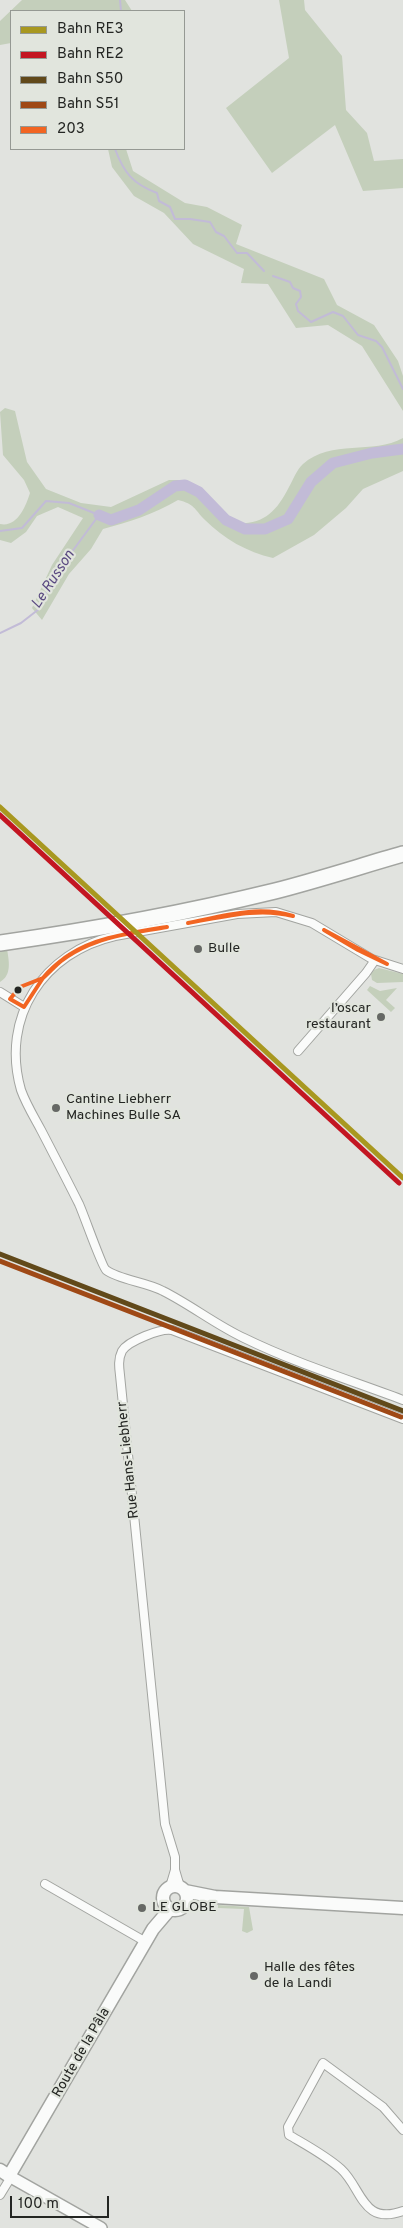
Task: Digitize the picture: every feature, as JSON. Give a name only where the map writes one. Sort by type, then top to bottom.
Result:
[{"type":"highway","points":[[0,934],[111,916],[206,897],[310,872],[403,845]]},
{"type":"highway","points":[[0,943],[139,920],[296,885],[403,854]]},
{"type":"highway","points":[[296,885],[318,882],[403,860]]},
{"type":"main road","points":[[181,1892],[210,1897],[403,1908]]},
{"type":"main road","name":"Route de la Pâla","points":[[7,2174],[154,1930],[167,1906],[163,1894],[181,1892],[182,1908],[167,1906]]},
{"type":"main road","points":[[7,2174],[101,2228]]},
{"type":"street","points":[[403,969],[375,960],[316,925],[276,912],[245,913],[115,936],[88,944],[66,956],[50,970],[36,986],[24,1007],[16,1044],[20,1085],[29,1108],[79,1205],[104,1269],[115,1275],[160,1289],[218,1325],[255,1343],[403,1400]]},
{"type":"street","points":[[298,1051],[366,973],[375,960]]},
{"type":"street","points":[[0,992],[24,1007]]},
{"type":"street","name":"Rue Hans-Liebherr","points":[[181,1892],[175,1870],[175,1857],[165,1824],[120,1375],[122,1353],[132,1342],[162,1330],[172,1330],[403,1418]]},
{"type":"street","points":[[45,1884],[146,1942]]},
{"type":"street","points":[[403,2130],[384,2107],[324,2063],[288,2127],[289,2135],[331,2160],[343,2171],[361,2201],[368,2208],[386,2214],[403,2211]]},
{"type":"street","points":[[0,2195],[7,2174]]},
{"type":"green space","points":[[22,0],[125,0],[131,10],[12,10]]},
{"type":"green space","points":[[279,0],[304,0],[305,10],[342,56],[346,110],[367,133],[374,161],[403,159],[403,188],[363,191],[335,125],[272,173],[226,108],[289,58]]},
{"type":"green space","points":[[10,11],[10,43],[0,45],[0,21]]},
{"type":"green space","points":[[108,150],[126,150],[133,171],[185,203],[207,207],[242,225],[236,244],[324,279],[337,305],[374,325],[398,361],[403,376],[403,411],[362,346],[328,325],[296,328],[268,284],[241,283],[244,269],[193,244],[164,213],[134,196],[112,167]]},
{"type":"green space","points":[[5,408],[15,411],[27,462],[46,489],[81,503],[111,507],[169,480],[186,480],[212,501],[232,523],[243,523],[260,520],[273,511],[301,466],[314,456],[326,452],[339,449],[379,446],[403,438],[403,471],[363,489],[346,508],[314,535],[273,558],[254,552],[228,539],[212,527],[194,507],[178,500],[141,517],[103,529],[91,549],[69,574],[42,620],[32,608],[52,565],[83,518],[58,507],[37,516],[26,532],[11,543],[0,540],[0,524],[11,523],[20,515],[30,493],[24,480],[3,455],[0,412]]},
{"type":"green space","points":[[7,949],[8,972],[0,982],[0,950]]},
{"type":"green space","points":[[379,968],[403,974],[403,982],[377,983],[372,980],[371,974]]},
{"type":"green space","points":[[370,986],[380,991],[397,988],[386,1000],[395,1008],[391,1012],[367,990]]},
{"type":"green space","points":[[218,1905],[249,1907],[253,1930],[247,1933],[242,1931],[244,1909],[218,1908]]},
{"type":"waterway","points":[[120,0],[121,10]]},
{"type":"waterway","points":[[115,150],[130,177],[142,186],[157,193],[159,201],[170,207],[175,219],[210,222],[216,232],[224,236],[237,253],[247,253],[264,271]]},
{"type":"waterway","points":[[273,276],[290,282],[293,288],[300,291],[301,297],[296,304],[298,311],[311,322],[333,312],[343,316],[358,335],[376,341],[382,347],[403,389]]},
{"type":"waterway","points":[[99,515],[111,520],[139,510],[175,486],[185,485],[199,492],[226,520],[245,529],[265,529],[288,519],[311,482],[333,463],[372,453],[403,449]]},
{"type":"waterway","name":"Le Russon","points":[[0,531],[22,528],[46,501],[69,503],[99,515],[63,564],[39,609],[21,623],[0,633]]},
{"type":"rail line","name":"RE3","points":[[0,807],[403,1178]]},
{"type":"rail line","name":"RE2","points":[[0,815],[399,1183]]},
{"type":"rail line","name":"S50","points":[[0,1254],[403,1411]]},
{"type":"rail line","name":"S51","points":[[0,1261],[401,1417]]},
{"type":"transit line","name":"203","points":[[188,923],[227,915],[267,911],[293,916]]},
{"type":"transit line","name":"203","points":[[188,923],[227,916],[267,912],[293,916]]},
{"type":"transit line","name":"203","points":[[43,978],[69,955],[84,947],[116,936],[167,927]]},
{"type":"transit line","name":"203","points":[[43,978],[65,957],[92,943],[116,936],[167,927]]},
{"type":"transit line","name":"203","points":[[324,930],[387,964]]},
{"type":"transit line","name":"203","points":[[324,930],[387,964]]},
{"type":"transit line","name":"203","points":[[43,978],[24,1007],[10,999],[20,987],[43,978]]},
{"type":"place","name":"Bulle","points":[[198,949]]},
{"type":"place","name":"l’oscar restaurant","points":[[381,1017]]},
{"type":"place","name":"Cantine Liebherr Machines Bulle SA","points":[[56,1108]]},
{"type":"place","name":"LE GLOBE","points":[[142,1908]]},
{"type":"place","name":"Halle des fêtes de la Landi","points":[[254,1976]]}]
